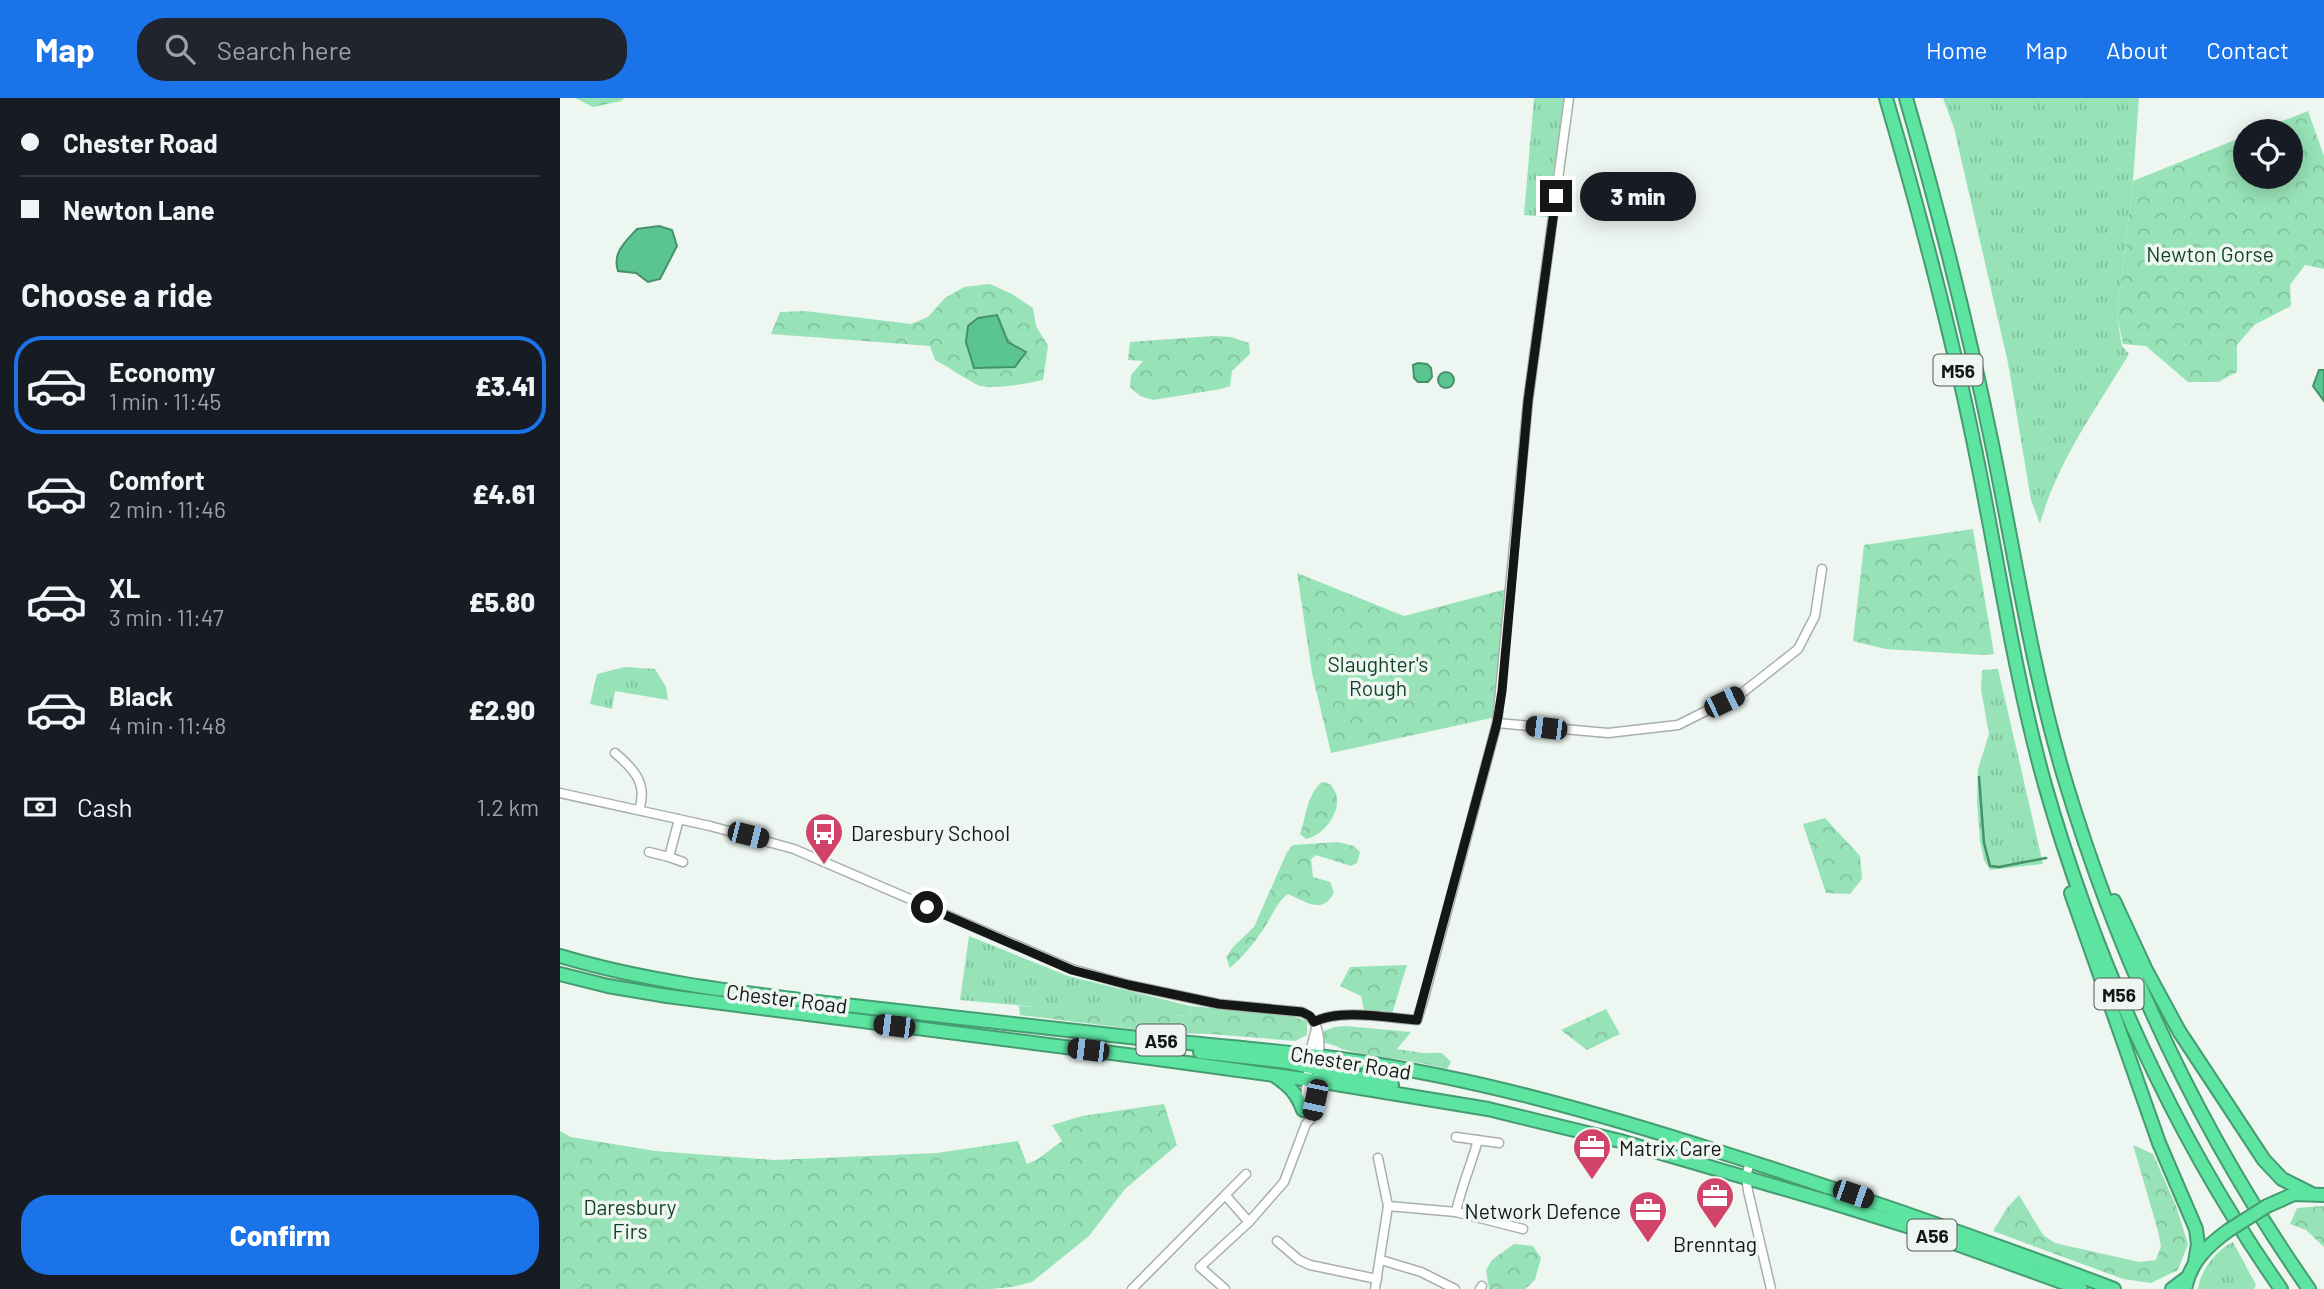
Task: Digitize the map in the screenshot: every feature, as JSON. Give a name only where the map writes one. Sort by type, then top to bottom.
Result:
[{"type":"highway","name":"M56","points":[[1886,98],[1917,204],[1951,338],[2003,604],[2042,773],[2059,832],[2095,935],[2152,1068],[2215,1184],[2281,1289]]},
{"type":"highway","name":"M56","points":[[1906,98],[1941,222],[1968,334],[2046,709],[2080,827],[2130,964],[2179,1071],[2236,1177],[2309,1289]]},
{"type":"highway","points":[[2080,827],[2146,970],[2179,1031],[2271,1168],[2287,1182],[2309,1193]]},
{"type":"highway","points":[[2059,832],[2070,890],[2081,924],[2160,1143],[2196,1229],[2198,1244],[2187,1283],[2172,1289]]},
{"type":"highway","name":"Chester Road","points":[[560,956],[612,970],[720,989],[1178,1041],[1313,1068],[1445,1101],[1559,1125],[1746,1177],[1906,1226],[2081,1289]]},
{"type":"highway","name":"Chester Road","points":[[560,974],[608,986],[693,1000],[1274,1075],[1313,1068],[1403,1069],[1518,1094],[1750,1161],[1994,1243],[2114,1289]]},
{"type":"highway","points":[[1274,1075],[1298,1095],[1303,1110]]},
{"type":"highway","points":[[2195,1262],[2212,1243],[2267,1206],[2288,1196],[2309,1193],[2324,1195]]},
{"type":"street","points":[[1569,98],[1528,401],[1497,723],[1608,733],[1678,725],[1742,693],[1798,649],[1815,616],[1822,569]]},
{"type":"street","name":"Chester Road","points":[[560,793],[679,819],[793,849],[1072,970],[1219,1004],[1302,1012],[1310,1016],[1315,1026],[1327,1016],[1342,1015],[1417,1020],[1497,723]]},
{"type":"street","points":[[615,753],[637,774],[642,795],[639,810]]},
{"type":"street","points":[[669,858],[679,819]]},
{"type":"street","points":[[649,852],[683,862]]},
{"type":"street","points":[[1225,1289],[1200,1267],[1249,1222],[1284,1182],[1306,1124],[1311,1119],[1315,1026]]},
{"type":"street","points":[[1306,1124],[1303,1110],[1313,1068]]},
{"type":"street","points":[[1456,1137],[1499,1143]]},
{"type":"street","points":[[1456,1212],[1478,1140]]},
{"type":"street","points":[[1375,1289],[1388,1206],[1378,1157]]},
{"type":"street","points":[[1750,1161],[1746,1177],[1749,1198],[1771,1289]]},
{"type":"street","points":[[1132,1289],[1246,1174]]},
{"type":"street","points":[[1226,1196],[1249,1222]]},
{"type":"street","points":[[1388,1206],[1456,1212],[1523,1229]]},
{"type":"street","points":[[1277,1241],[1299,1260],[1310,1265],[1377,1279]]},
{"type":"street","points":[[1381,1260],[1421,1272],[1455,1289]]},
{"type":"green space","points":[[575,98],[624,98],[593,107]]},
{"type":"green space","points":[[1534,98],[1564,98],[1547,217],[1524,215]]},
{"type":"green space","points":[[1943,98],[2139,98],[2133,181],[2117,316],[2122,346],[2129,354],[2067,457],[2047,501],[2040,524],[2031,500],[2008,363],[1954,128]]},
{"type":"green space","name":"Newton Gorse","points":[[2308,111],[2324,156],[2324,269],[2305,265],[2290,285],[2291,306],[2254,325],[2237,345],[2237,372],[2218,382],[2188,382],[2146,346],[2123,344],[2117,316],[2133,181],[2233,141],[2233,189],[2303,189],[2303,119],[2288,119]]},
{"type":"green space","points":[[990,284],[1033,308],[1036,326],[1048,346],[1043,380],[1003,386],[980,386],[935,360],[930,346],[771,334],[780,312],[805,311],[911,324],[928,317],[945,298],[964,287]]},
{"type":"green space","points":[[1231,337],[1249,343],[1250,354],[1232,371],[1230,386],[1153,400],[1140,396],[1130,387],[1131,375],[1143,361],[1128,360],[1130,342]]},
{"type":"green space","points":[[1973,529],[1994,654],[1886,649],[1853,641],[1864,545]]},
{"type":"green space","name":"Slaughter's Rough","points":[[1297,573],[1404,616],[1507,589],[1496,717],[1331,753],[1312,673]]},
{"type":"green space","points":[[625,667],[655,669],[666,687],[668,700],[615,691],[612,709],[590,704],[597,674]]},
{"type":"green space","points":[[1998,669],[2043,864],[1990,870],[1984,860],[1980,841],[1977,801],[1978,769],[1989,734],[1981,690],[1982,670]]},
{"type":"green space","points":[[1322,782],[1330,784],[1335,791],[1336,808],[1325,828],[1306,839],[1300,834],[1313,793]]},
{"type":"green space","points":[[1825,818],[1860,856],[1862,879],[1850,894],[1826,893],[1803,824]]},
{"type":"green space","points":[[1338,842],[1354,846],[1360,852],[1357,863],[1351,866],[1316,855],[1311,859],[1313,877],[1330,882],[1334,892],[1330,899],[1325,903],[1313,905],[1288,894],[1278,904],[1254,942],[1230,968],[1226,957],[1254,927],[1287,852],[1293,845]]},
{"type":"green space","points":[[969,936],[1068,976],[1190,1006],[1191,1016],[1080,1011],[960,1000]]},
{"type":"green space","points":[[1407,965],[1392,1014],[1364,1011],[1361,996],[1340,986],[1350,967]]},
{"type":"green space","points":[[1019,1006],[1191,1016],[1190,1006],[1291,1016],[1307,1021],[1307,1035],[1295,1041],[1166,1033],[1020,1015]]},
{"type":"green space","points":[[1606,1009],[1620,1034],[1587,1050],[1561,1030]]},
{"type":"green space","points":[[1346,1026],[1411,1032],[1397,1049],[1442,1053],[1451,1062],[1447,1069],[1349,1051],[1323,1043],[1324,1031]]},
{"type":"green space","name":"Daresbury Firs","points":[[1164,1104],[1177,1145],[1125,1189],[1089,1236],[1032,1282],[991,1289],[560,1289],[560,1131],[571,1137],[655,1151],[774,1160],[937,1153],[1018,1141],[1027,1164],[1062,1141],[1052,1125],[1082,1116]]},
{"type":"green space","points":[[2133,1145],[2153,1154],[2176,1206],[2188,1244],[2178,1270],[2151,1283],[2123,1279],[1993,1231],[2007,1208],[2019,1195],[2043,1235],[2055,1243],[2139,1262],[2156,1260],[2161,1246],[2158,1231]]},
{"type":"green space","points":[[2324,1206],[2324,1247],[2306,1230],[2290,1224],[2297,1208]]},
{"type":"green space","points":[[2233,1242],[2256,1285],[2254,1289],[2198,1289],[2210,1262]]},
{"type":"green space","points":[[1514,1244],[1533,1246],[1541,1258],[1535,1280],[1525,1289],[1489,1289],[1486,1270],[1492,1260]]},
{"type":"shaded area","points":[[659,226],[672,230],[677,246],[660,279],[648,282],[636,273],[618,271],[618,253],[637,229]]},
{"type":"shaded area","points":[[997,315],[1008,342],[1026,352],[1015,367],[974,368],[966,342],[968,326],[978,318]]},
{"type":"shaded area","points":[[1427,364],[1431,368],[1432,377],[1428,382],[1418,382],[1414,378],[1413,365]]},
{"type":"shaded area","points":[[2319,370],[2324,370],[2324,401],[2313,386]]},
{"type":"shaded area","points":[[1446,372],[1452,374],[1452,386],[1446,388],[1440,386],[1438,380],[1440,374]]},
{"type":"waterway","points":[[1979,777],[1984,843],[1990,866],[1999,867],[2046,858]]},
{"type":"place","name":"Daresbury School","points":[[824,866]]},
{"type":"place","name":"Matrix Care","points":[[1592,1181]]},
{"type":"place","name":"Brenntag","points":[[1715,1230]]},
{"type":"place","name":"Network Defence","points":[[1648,1244]]},
{"type":"route","points":[[927,907],[1072,970],[1129,985],[1219,1004],[1302,1012],[1308,1014],[1314,1022],[1327,1016],[1342,1015],[1417,1020],[1497,723],[1528,401],[1556,196]]}]
